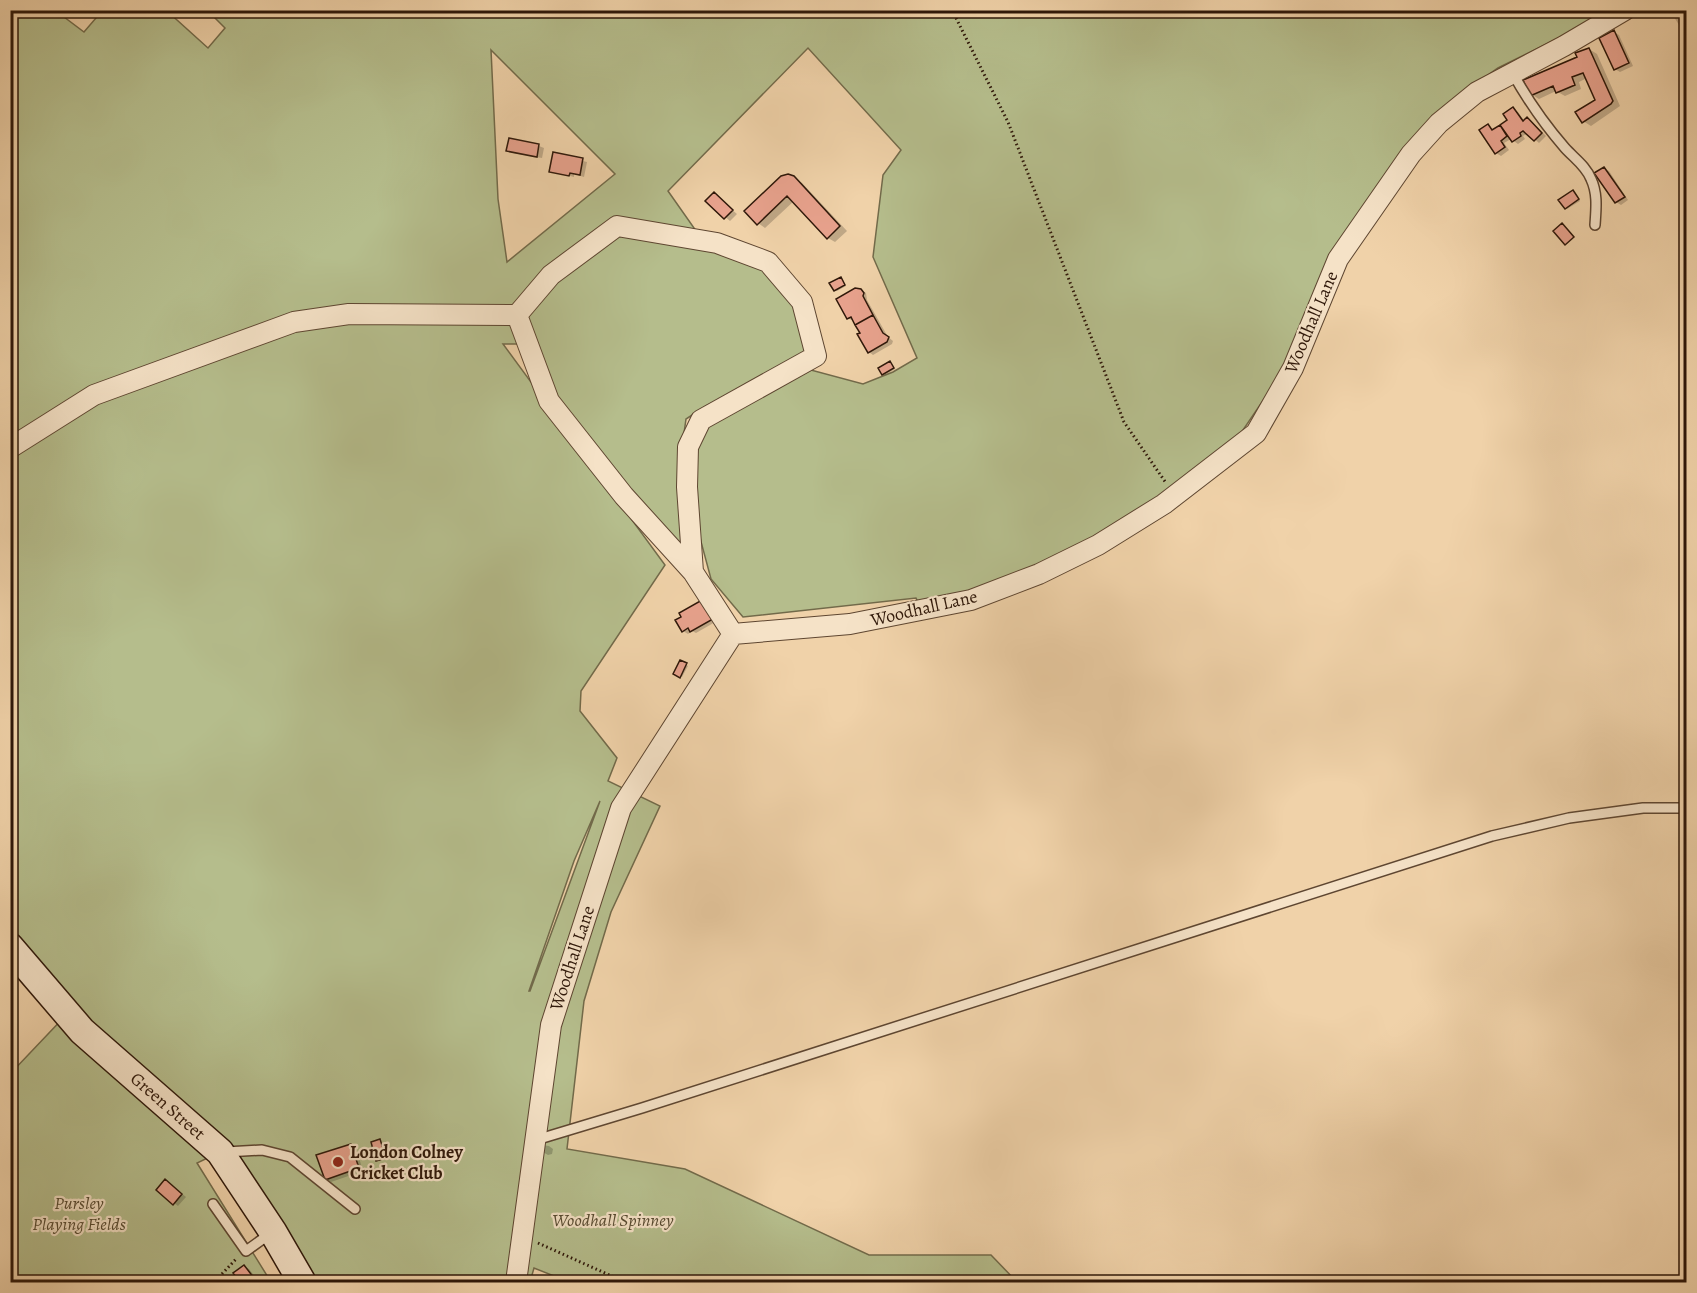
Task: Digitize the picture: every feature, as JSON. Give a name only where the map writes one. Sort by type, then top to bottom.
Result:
[{"type":"main road","name":"Green Street","points":[[10,947],[82,1031],[220,1152],[273,1232],[302,1282]]},
{"type":"street","name":"Woodhall Lane","points":[[516,1282],[551,1025],[621,808],[733,634],[850,624],[971,600],[1039,574],[1098,545],[1174,496],[1256,433],[1293,368],[1338,260],[1411,154],[1439,123],[1470,98],[1512,72],[1564,46],[1625,10]]},
{"type":"street","points":[[10,448],[94,395],[294,322],[349,314],[517,315],[551,275],[616,226],[717,243],[768,262],[802,302],[816,356],[701,420],[688,447],[687,487],[693,572]]},
{"type":"street","points":[[517,315],[549,401],[624,496],[693,572],[733,634]]},
{"type":"lane","points":[[1512,72],[1527,100],[1565,148],[1585,168],[1591,179],[1596,202],[1595,225]]},
{"type":"lane","points":[[535,1140],[642,1108],[1492,836],[1569,818],[1643,808],[1686,808]]},
{"type":"lane","points":[[220,1152],[262,1150],[290,1157],[355,1209]]},
{"type":"lane","points":[[213,1204],[246,1251],[273,1232]]},
{"type":"path","points":[[952,10],[1008,122],[1125,422],[1174,496]]},
{"type":"path","points":[[522,1236],[625,1282]]},
{"type":"path","points":[[218,1282],[236,1258],[246,1251]]},
{"type":"green space","name":"Woodhall Spinney","points":[[207,10],[1608,11],[1498,68],[1443,107],[1294,344],[1275,383],[1241,433],[1126,521],[1041,568],[980,592],[919,604],[916,598],[743,617],[711,579],[696,523],[693,450],[710,422],[811,370],[863,384],[893,372],[917,358],[873,257],[883,175],[901,150],[808,48],[668,191],[708,248],[760,267],[795,305],[808,356],[706,406],[686,419],[680,462],[687,562],[552,390],[532,344],[503,344],[665,565],[581,691],[580,711],[617,758],[608,781],[660,806],[611,912],[584,1001],[567,1149],[685,1169],[869,1255],[991,1255],[1017,1282],[569,1282],[534,1268],[530,1282],[309,1282],[277,1226],[89,1028],[11,936],[10,11],[56,11],[84,32],[102,11],[167,11],[208,48],[225,28]],"holes":[[[491,50],[615,174],[507,262],[498,199]],[[600,801],[530,991],[529,991],[574,861]]]},
{"type":"green space","name":"Pursley Playing Fields","points":[[67,1014],[220,1152],[197,1163],[271,1282],[11,1282],[10,1074]]},
{"type":"building","points":[[1614,30],[1629,63],[1614,70],[1599,38]]},
{"type":"building","points":[[1589,48],[1613,101],[1611,104],[1582,123],[1575,112],[1595,100],[1583,73],[1572,77],[1575,85],[1556,93],[1553,86],[1530,96],[1523,80],[1577,57],[1575,53]]},
{"type":"building","points":[[1513,107],[1523,121],[1527,117],[1542,133],[1534,141],[1523,131],[1520,133],[1521,136],[1512,142],[1500,125],[1507,120],[1503,114]]},
{"type":"building","points":[[1488,124],[1492,130],[1500,125],[1507,136],[1501,141],[1505,147],[1495,154],[1479,130]]},
{"type":"building","points":[[509,138],[539,144],[537,157],[506,151]]},
{"type":"building","points":[[553,152],[583,158],[580,175],[570,173],[569,176],[549,172]]},
{"type":"building","points":[[1604,167],[1625,197],[1615,203],[1594,173]]},
{"type":"building","points":[[788,174],[794,176],[840,226],[827,239],[787,196],[757,225],[744,211],[781,176]]},
{"type":"building","points":[[1573,190],[1579,199],[1565,209],[1558,200]]},
{"type":"building","points":[[714,192],[733,210],[724,219],[705,201]]},
{"type":"building","points":[[1562,223],[1574,237],[1565,245],[1553,231]]},
{"type":"building","points":[[841,277],[845,285],[834,291],[829,283]]},
{"type":"building","points":[[855,288],[861,289],[864,293],[863,296],[873,315],[855,325],[851,317],[847,319],[836,299]]},
{"type":"building","points":[[873,315],[883,333],[889,337],[887,342],[868,353],[857,334],[860,333],[855,325]]},
{"type":"building","points":[[890,361],[894,368],[882,375],[878,368]]},
{"type":"building","points":[[702,600],[713,619],[690,632],[688,628],[682,632],[675,620],[681,617],[679,613]]},
{"type":"building","points":[[680,660],[687,663],[680,678],[673,674]]},
{"type":"building","points":[[380,1139],[386,1158],[376,1161],[371,1142]]},
{"type":"building","name":"London Colney Cricket Club","points":[[351,1144],[359,1168],[325,1180],[316,1155]]},
{"type":"building","points":[[165,1179],[182,1194],[173,1205],[156,1190]]},
{"type":"building","points":[[244,1265],[257,1282],[240,1282],[233,1273]]},
{"type":"place","name":"London Colney Cricket Club","points":[[338,1162]]}]
